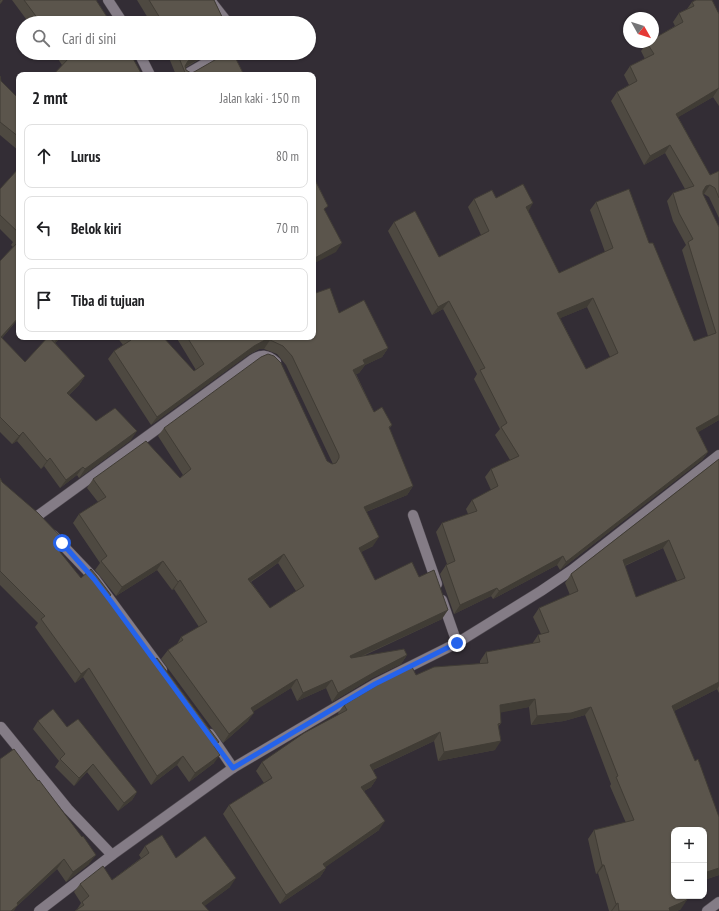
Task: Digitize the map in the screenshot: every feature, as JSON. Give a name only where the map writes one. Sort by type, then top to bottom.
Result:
[{"type":"street","points":[[108,0],[118,16]]},
{"type":"street","points":[[210,0],[223,16]]},
{"type":"street","points":[[142,60],[148,72]]},
{"type":"street","points":[[190,72],[211,60]]},
{"type":"street","points":[[169,678],[94,579],[38,520],[259,356],[264,355],[270,357],[280,368]]},
{"type":"street","points":[[39,911],[112,855],[233,768],[375,684],[457,643],[517,607],[572,570],[719,455]]},
{"type":"street","points":[[413,515],[457,643]]},
{"type":"street","points":[[1,727],[68,809],[112,855]]},
{"type":"street","points":[[206,729],[233,768]]},
{"type":"street","points":[[707,911],[719,902]]},
{"type":"building","points":[[24,0],[96,0],[106,16],[36,16]]},
{"type":"building","points":[[149,0],[214,0],[222,16],[159,16]]},
{"type":"building","points":[[696,0],[712,0],[719,14],[719,88],[676,114],[710,175],[719,171],[719,198],[715,188],[710,185],[706,186],[703,191],[703,194],[719,227],[719,415],[696,428],[708,452],[566,562],[563,556],[499,591],[497,588],[460,605],[446,565],[455,561],[442,523],[477,511],[472,500],[498,486],[491,469],[519,456],[501,427],[507,423],[480,370],[485,368],[449,301],[438,307],[394,222],[415,211],[439,257],[489,231],[474,199],[492,190],[496,198],[523,184],[533,203],[526,207],[559,273],[613,248],[596,202],[629,189],[649,243],[653,243],[694,341],[716,333],[688,242],[693,239],[679,213],[673,193],[694,186],[670,145],[650,156],[617,92],[637,81],[630,66],[654,54],[650,48],[659,48],[659,36],[683,22],[679,13],[694,6],[692,2]],"holes":[[[593,298],[618,353],[586,369],[557,313]]]},
{"type":"building","points":[[67,60],[134,60],[140,72],[56,72]]},
{"type":"building","points":[[180,60],[190,60],[185,66],[186,70],[189,72],[185,72]]},
{"type":"building","points":[[215,60],[236,60],[242,72],[194,72]]},
{"type":"building","points":[[0,76],[1,81],[16,96],[16,135],[0,122]]},
{"type":"building","points":[[16,171],[16,230],[0,215],[0,189]]},
{"type":"building","points":[[316,182],[328,206],[324,209],[342,243],[316,257]]},
{"type":"building","points":[[16,244],[16,320],[1,337],[25,362],[45,340],[52,340],[85,376],[67,393],[96,421],[115,408],[137,431],[85,469],[83,467],[66,480],[50,458],[47,461],[23,432],[19,436],[0,417],[0,261]]},
{"type":"building","points":[[330,288],[339,313],[364,300],[388,348],[363,360],[365,364],[353,370],[374,412],[382,407],[392,425],[389,427],[413,486],[364,507],[379,537],[359,548],[375,580],[412,562],[419,577],[434,570],[448,610],[350,656],[351,658],[404,649],[407,655],[338,693],[332,680],[303,693],[297,679],[251,708],[254,713],[229,734],[168,650],[183,640],[181,637],[207,622],[180,580],[178,582],[163,561],[122,587],[101,561],[107,556],[79,514],[106,497],[93,479],[146,441],[180,478],[191,469],[164,428],[261,357],[268,354],[274,356],[281,363],[327,461],[332,464],[336,463],[339,455],[292,356],[283,346],[270,340],[316,340],[316,293]],"holes":[[[284,554],[304,586],[270,608],[248,579]]]},
{"type":"building","points":[[131,340],[166,340],[194,371],[204,364],[189,340],[265,340],[254,346],[157,417],[114,351]]},
{"type":"building","points":[[719,459],[719,682],[672,706],[695,761],[698,759],[719,817],[719,868],[707,872],[707,827],[671,827],[671,899],[687,900],[669,908],[670,911],[619,911],[618,903],[616,904],[604,865],[602,865],[594,830],[634,820],[616,777],[618,776],[591,707],[571,713],[537,716],[535,699],[500,705],[501,723],[498,724],[501,741],[444,752],[440,732],[370,765],[377,778],[361,787],[385,821],[323,864],[326,868],[286,895],[229,805],[272,778],[262,762],[304,733],[347,710],[344,705],[384,681],[412,667],[416,675],[434,667],[488,663],[486,652],[540,642],[538,635],[549,632],[539,608],[578,591],[571,574]],"holes":[[[669,540],[685,578],[636,597],[623,560]]]},
{"type":"building","points":[[0,478],[2,482],[38,513],[65,541],[56,547],[81,578],[91,569],[96,575],[111,595],[107,597],[137,638],[139,637],[154,660],[157,658],[219,742],[214,746],[220,755],[195,773],[183,756],[157,776],[89,668],[81,674],[41,619],[45,616],[0,571]]},
{"type":"building","points":[[53,709],[67,727],[78,719],[137,792],[124,803],[93,764],[79,778],[60,759],[65,754],[38,721]]},
{"type":"building","points":[[14,749],[82,837],[83,836],[96,855],[73,872],[64,859],[17,903],[18,905],[11,911],[0,911],[0,759]]},
{"type":"building","points":[[162,835],[176,858],[205,836],[236,878],[202,903],[209,911],[75,911],[84,905],[82,902],[89,896],[80,884],[103,866],[112,880],[149,853],[145,846]]},
{"type":"route","points":[[62,543],[94,579],[110,600],[169,678],[233,768],[375,684],[457,643]]}]
